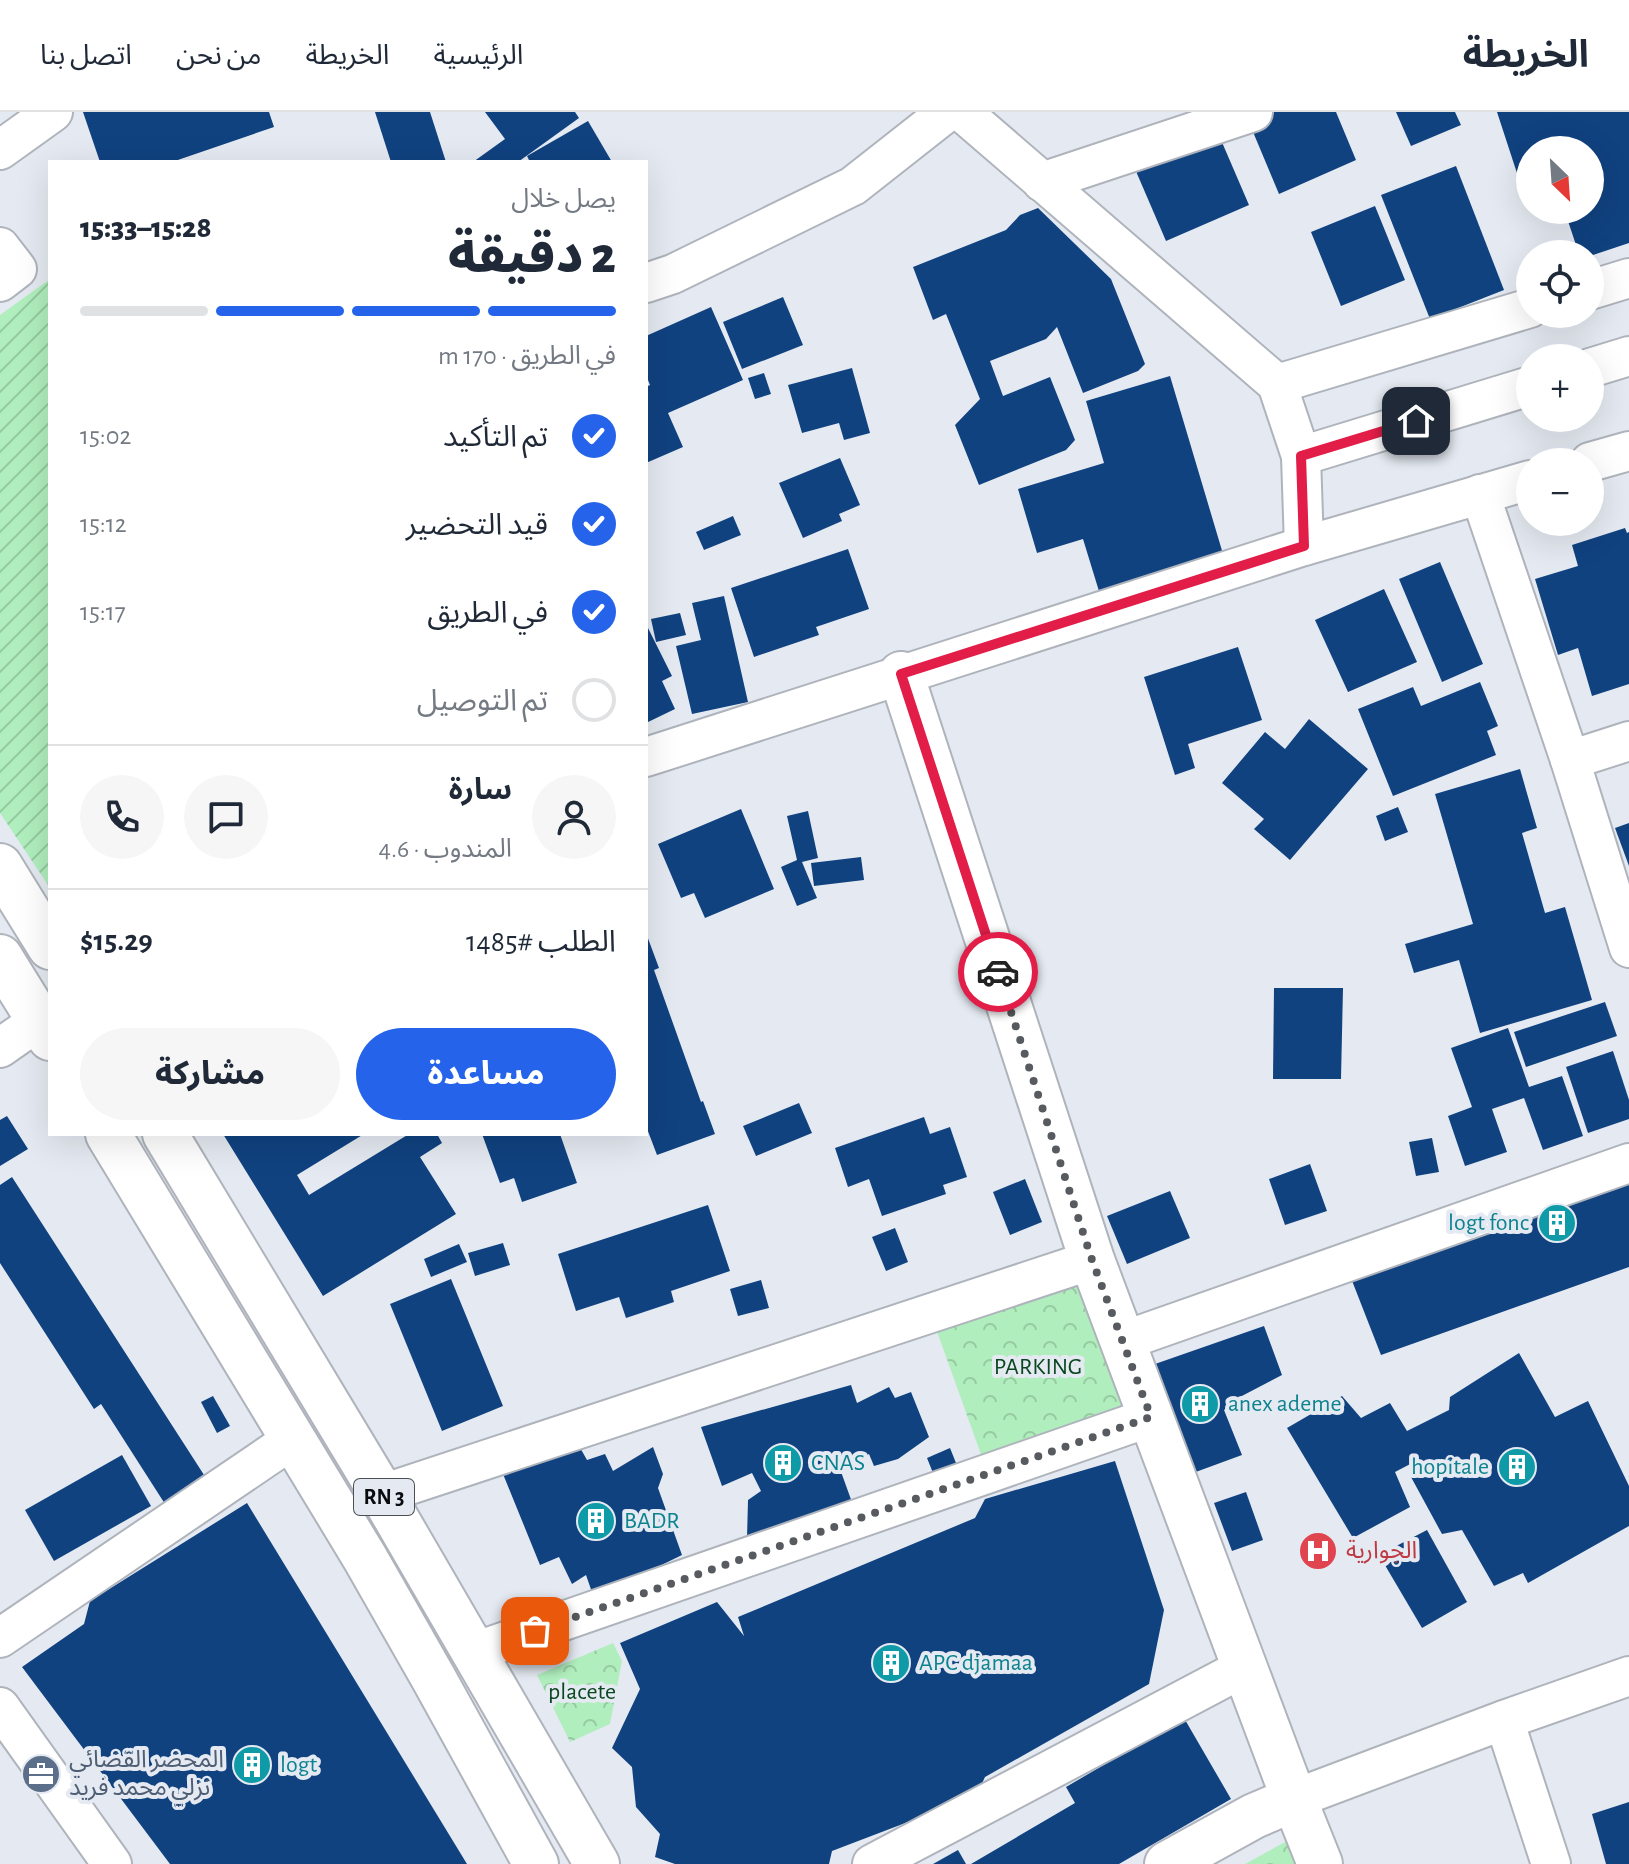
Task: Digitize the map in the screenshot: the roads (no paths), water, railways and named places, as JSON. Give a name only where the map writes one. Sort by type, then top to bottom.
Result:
[{"type":"main road","points":[[901,674],[1092,1260],[1320,1864]]},
{"type":"main road","points":[[0,866],[48,946]]},
{"type":"main road","points":[[2,960],[46,1024]]},
{"type":"main road","name":"RN 3","points":[[109,1136],[427,1666],[536,1864]]},
{"type":"main road","name":"RN 3","points":[[166,1136],[382,1494],[597,1864]]},
{"type":"main road","points":[[1167,1864],[1242,1822],[1294,1799]]},
{"type":"street","points":[[0,150],[53,112]]},
{"type":"street","points":[[648,282],[701,261],[853,186],[947,112]]},
{"type":"street","points":[[962,112],[1277,384],[1301,456],[1304,546]]},
{"type":"street","points":[[1042,182],[1253,112]]},
{"type":"street","points":[[0,247],[17,269],[0,282]]},
{"type":"street","points":[[1604,286],[1629,278]]},
{"type":"street","points":[[1277,384],[1516,312]]},
{"type":"street","points":[[1604,364],[1629,356]]},
{"type":"street","points":[[1301,456],[1516,390]]},
{"type":"street","points":[[1604,458],[1629,451]]},
{"type":"street","points":[[648,756],[1304,546],[1516,484]]},
{"type":"street","points":[[1480,494],[1570,760],[1629,948]]},
{"type":"street","points":[[1570,760],[1629,741]]},
{"type":"street","points":[[2,960],[48,949]]},
{"type":"street","points":[[0,1048],[46,1024]]},
{"type":"street","points":[[1123,1341],[1629,1163]]},
{"type":"street","points":[[382,1494],[1092,1260]]},
{"type":"street","points":[[474,1652],[1151,1417]]},
{"type":"street","points":[[0,1638],[293,1439]]},
{"type":"street","points":[[872,1864],[1245,1667]]},
{"type":"street","points":[[1294,1799],[1629,1676]]},
{"type":"street","points":[[0,1707],[112,1864]]},
{"type":"street","points":[[1504,1720],[1551,1864]]},
{"type":"place","name":"logt fonc","points":[[1557,1223]]},
{"type":"place","name":"anex ademe","points":[[1200,1404]]},
{"type":"place","name":"CNAS","points":[[783,1463]]},
{"type":"place","name":"hopitale","points":[[1517,1467]]},
{"type":"place","name":"BADR","points":[[596,1521]]},
{"type":"place","name":"الجوارية","points":[[1318,1551]]},
{"type":"place","name":"APC djamaa","points":[[891,1663]]},
{"type":"place","name":"logt","points":[[252,1765]]},
{"type":"place","name":"المحضر القضائي نزلي محمد فريد","points":[[41,1774]]},
{"type":"park label","name":"PARKING","points":[[1038,1367]]},
{"type":"park label","name":"placete","points":[[582,1692]]}]
